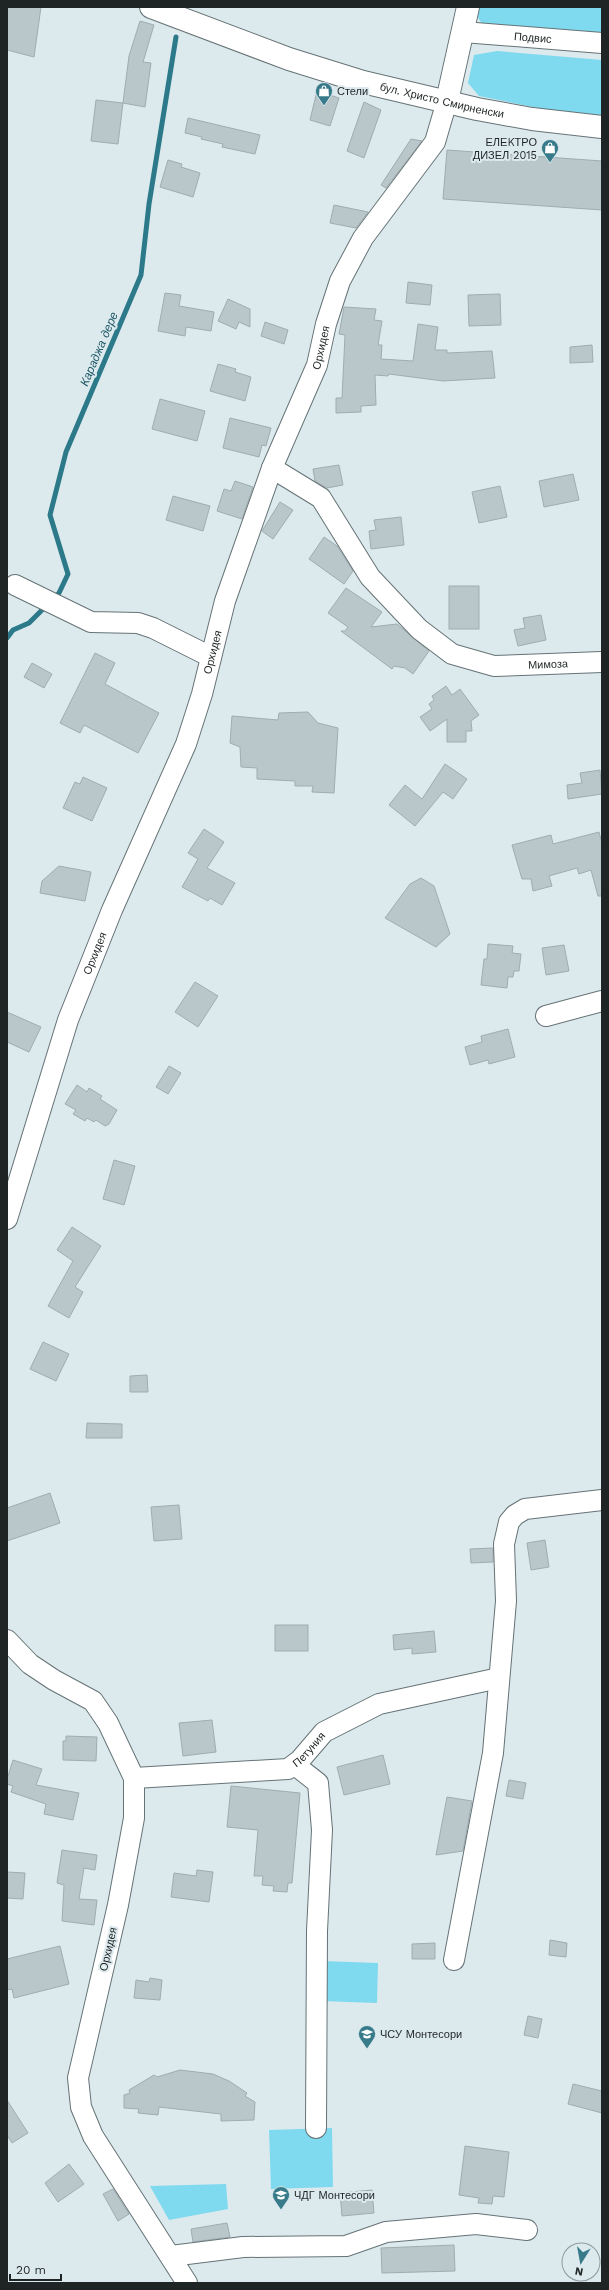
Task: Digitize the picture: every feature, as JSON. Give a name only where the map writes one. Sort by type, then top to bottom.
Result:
[{"type":"main road","name":"бул. Христо Смирненски","points":[[151,7],[289,59],[363,82],[532,119],[602,127]]},
{"type":"main road","points":[[447,101],[468,7]]},
{"type":"street","name":"Подвис","points":[[463,32],[602,43]]},
{"type":"street","name":"Орхидея","points":[[7,1219],[68,1020],[112,910],[186,744],[202,694],[225,601],[272,468],[317,365],[326,324],[340,281],[363,238],[435,142],[447,101]]},
{"type":"street","name":"Мимоза","points":[[272,468],[321,498],[370,577],[419,629],[452,654],[494,666],[602,662]]},
{"type":"street","points":[[15,585],[91,622],[138,623],[152,628],[211,657]]},
{"type":"street","points":[[546,1016],[602,1001]]},
{"type":"street","points":[[454,1960],[493,1753],[506,1601],[504,1544],[509,1522],[515,1515],[525,1509],[602,1500]]},
{"type":"street","name":"Орхидея","points":[[7,1640],[36,1668],[54,1680],[94,1701],[108,1723],[134,1778],[134,1818],[118,1905],[78,2078],[81,2107],[93,2136],[171,2256],[186,2283]]},
{"type":"street","name":"Петуния","points":[[134,1778],[278,1770],[295,1765],[324,1732],[379,1704],[499,1678]]},
{"type":"street","points":[[295,1765],[318,1783],[322,1830],[317,1931],[316,2128]]},
{"type":"street","points":[[171,2256],[243,2247],[346,2246],[386,2232],[476,2224],[527,2230]]},
{"type":"shaded area","points":[[476,7],[602,7],[602,43],[489,35],[477,16]]},
{"type":"shaded area","points":[[497,51],[602,60],[602,117],[548,110],[479,96],[468,83],[474,55]]},
{"type":"shaded area","points":[[322,1961],[378,1963],[377,2003],[320,2001]]},
{"type":"shaded area","points":[[332,2128],[333,2187],[271,2189],[269,2130]]},
{"type":"shaded area","points":[[226,2184],[228,2209],[169,2220],[150,2186]]},
{"type":"building","points":[[7,7],[41,7],[34,57],[7,50]]},
{"type":"building","points":[[140,21],[154,25],[143,62],[151,63],[145,107],[123,103],[129,56]]},
{"type":"building","points":[[317,91],[339,98],[330,126],[310,120]]},
{"type":"building","points":[[96,100],[123,103],[118,144],[91,141]]},
{"type":"building","points":[[364,102],[381,110],[364,158],[347,151]]},
{"type":"building","points":[[188,118],[260,135],[255,154],[222,147],[223,144],[201,139],[202,137],[185,133]]},
{"type":"building","points":[[411,139],[422,141],[386,188],[381,185]]},
{"type":"building","points":[[447,150],[602,161],[602,210],[443,199]]},
{"type":"building","points":[[168,160],[182,164],[181,167],[200,173],[193,197],[160,187]]},
{"type":"building","points":[[334,205],[368,212],[356,228],[330,223]]},
{"type":"building","points":[[408,282],[432,285],[430,305],[406,303]]},
{"type":"building","points":[[165,293],[181,295],[179,306],[214,312],[211,331],[186,327],[185,336],[158,331]]},
{"type":"building","points":[[500,294],[501,325],[469,326],[468,295]]},
{"type":"building","points":[[228,299],[250,309],[250,327],[239,322],[236,329],[218,321]]},
{"type":"building","points":[[344,307],[376,309],[374,320],[382,321],[378,345],[382,345],[381,359],[413,361],[418,324],[438,327],[435,350],[447,350],[447,353],[492,351],[495,378],[443,381],[389,374],[388,376],[375,375],[376,405],[361,406],[361,412],[336,413],[336,398],[342,398],[345,335],[339,334]]},
{"type":"building","points":[[265,322],[288,330],[284,344],[261,336]]},
{"type":"building","points":[[592,345],[593,362],[570,363],[570,347]]},
{"type":"building","points":[[218,364],[236,369],[235,372],[251,377],[245,401],[210,391]]},
{"type":"building","points":[[160,399],[205,411],[197,441],[152,429]]},
{"type":"building","points":[[230,418],[271,428],[266,446],[262,445],[259,457],[223,448]]},
{"type":"building","points":[[339,465],[343,485],[327,488],[315,481],[313,469]]},
{"type":"building","points":[[573,474],[579,500],[544,507],[539,481]]},
{"type":"building","points":[[235,481],[253,487],[242,519],[217,511],[224,489],[231,491]]},
{"type":"building","points":[[500,486],[507,517],[479,523],[472,492]]},
{"type":"building","points":[[173,496],[210,506],[203,531],[166,520]]},
{"type":"building","points":[[280,502],[293,510],[273,539],[262,531]]},
{"type":"building","points":[[401,517],[404,545],[371,549],[369,531],[376,530],[374,520]]},
{"type":"building","points":[[324,537],[337,546],[353,571],[344,584],[309,559]]},
{"type":"building","points":[[449,586],[479,586],[479,629],[449,629]]},
{"type":"building","points":[[346,588],[382,612],[371,627],[397,624],[429,651],[413,674],[405,668],[394,666],[392,669],[341,631],[345,631],[348,627],[328,613]]},
{"type":"building","points":[[541,615],[546,640],[518,646],[514,630],[525,628],[523,618]]},
{"type":"building","points":[[95,653],[115,663],[105,684],[159,713],[138,753],[84,725],[80,733],[60,723]]},
{"type":"building","points":[[32,663],[52,674],[44,688],[24,677]]},
{"type":"building","points":[[446,686],[452,695],[460,689],[479,715],[471,721],[472,731],[466,731],[466,742],[447,742],[447,719],[430,731],[420,717],[432,709],[429,704],[434,700],[432,696]]},
{"type":"building","points":[[308,712],[318,723],[338,728],[334,793],[312,792],[313,786],[295,786],[295,781],[257,779],[257,768],[241,767],[240,747],[230,743],[232,716],[278,720],[279,713]]},
{"type":"building","points":[[445,764],[467,779],[453,799],[443,792],[415,826],[389,805],[405,785],[422,799]]},
{"type":"building","points":[[600,770],[602,794],[568,799],[567,785],[582,783],[580,773]]},
{"type":"building","points":[[83,777],[107,788],[92,821],[63,808],[75,782],[80,784]]},
{"type":"building","points":[[204,829],[224,842],[207,868],[235,883],[222,905],[210,898],[208,901],[182,887],[198,859],[188,853]]},
{"type":"building","points":[[599,832],[602,843],[602,896],[598,896],[591,870],[579,874],[577,868],[549,876],[552,886],[533,891],[531,879],[522,879],[512,845],[551,835],[553,844]]},
{"type":"building","points":[[59,866],[91,872],[85,901],[40,893],[42,881]]},
{"type":"building","points":[[421,878],[434,886],[450,934],[436,947],[385,918],[410,884]]},
{"type":"building","points":[[488,944],[513,946],[512,953],[521,954],[519,971],[514,971],[513,977],[508,977],[507,988],[481,985],[484,959],[487,959]]},
{"type":"building","points":[[564,945],[569,971],[546,975],[542,948]]},
{"type":"building","points":[[195,982],[218,996],[198,1027],[175,1012]]},
{"type":"building","points":[[7,1012],[41,1027],[29,1052],[7,1042]]},
{"type":"building","points":[[508,1029],[515,1057],[489,1064],[488,1060],[470,1065],[465,1047],[482,1042],[481,1036]]},
{"type":"building","points":[[169,1066],[181,1073],[168,1094],[156,1087]]},
{"type":"building","points":[[77,1085],[87,1092],[89,1088],[102,1096],[100,1099],[117,1110],[109,1124],[105,1126],[96,1120],[94,1122],[87,1118],[85,1121],[73,1114],[76,1110],[65,1104]]},
{"type":"building","points":[[114,1160],[135,1166],[124,1205],[103,1199]]},
{"type":"building","points":[[72,1227],[101,1246],[75,1287],[83,1292],[69,1318],[48,1306],[73,1261],[57,1250]]},
{"type":"building","points":[[43,1342],[69,1354],[56,1381],[30,1369]]},
{"type":"building","points":[[147,1375],[148,1392],[130,1392],[130,1376]]},
{"type":"building","points":[[87,1423],[122,1424],[122,1438],[86,1438]]},
{"type":"building","points":[[50,1493],[60,1523],[7,1541],[7,1508]]},
{"type":"building","points":[[179,1505],[182,1539],[154,1541],[151,1507]]},
{"type":"building","points":[[545,1540],[549,1567],[531,1570],[527,1543]]},
{"type":"building","points":[[493,1548],[493,1562],[471,1563],[470,1549]]},
{"type":"building","points":[[275,1625],[308,1625],[308,1651],[275,1651]]},
{"type":"building","points":[[434,1631],[436,1652],[412,1654],[412,1648],[394,1650],[393,1635]]},
{"type":"building","points":[[212,1720],[216,1752],[183,1756],[179,1723]]},
{"type":"building","points":[[66,1736],[97,1737],[96,1761],[63,1760],[63,1741],[66,1741]]},
{"type":"building","points":[[383,1755],[390,1784],[344,1795],[337,1767]]},
{"type":"building","points":[[13,1760],[42,1769],[36,1785],[79,1793],[73,1820],[44,1814],[46,1804],[11,1792],[13,1786],[7,1784],[7,1779]]},
{"type":"building","points":[[509,1780],[526,1783],[523,1799],[506,1796]]},
{"type":"building","points":[[231,1786],[300,1793],[292,1883],[288,1883],[287,1892],[273,1891],[274,1886],[262,1885],[263,1876],[254,1876],[258,1830],[227,1827]]},
{"type":"building","points":[[447,1797],[472,1801],[463,1851],[436,1855]]},
{"type":"building","points":[[62,1850],[97,1855],[95,1870],[84,1868],[79,1899],[97,1900],[94,1925],[62,1921],[64,1885],[57,1883]]},
{"type":"building","points":[[197,1870],[213,1872],[209,1902],[171,1897],[174,1873],[196,1876]]},
{"type":"building","points":[[7,1872],[25,1873],[23,1899],[7,1898]]},
{"type":"building","points":[[550,1940],[567,1943],[566,1957],[549,1955]]},
{"type":"building","points":[[435,1943],[435,1959],[412,1959],[412,1944]]},
{"type":"building","points":[[60,1946],[69,1984],[14,1998],[12,1989],[7,1990],[7,1959]]},
{"type":"building","points":[[150,1978],[162,1980],[160,2000],[134,1998],[136,1980],[149,1982]]},
{"type":"building","points":[[528,2016],[542,2019],[538,2038],[524,2035]]},
{"type":"building","points":[[180,2070],[213,2074],[229,2081],[247,2093],[245,2096],[255,2102],[254,2120],[221,2121],[221,2114],[159,2107],[158,2115],[138,2113],[139,2109],[124,2108],[124,2095],[130,2093],[129,2090],[154,2075],[157,2077]]},
{"type":"building","points":[[573,2084],[602,2091],[602,2113],[568,2104]]},
{"type":"building","points":[[7,2100],[28,2133],[12,2143],[7,2135]]},
{"type":"building","points":[[465,2146],[509,2152],[504,2197],[493,2196],[492,2204],[478,2203],[479,2198],[459,2195]]},
{"type":"building","points":[[69,2164],[84,2184],[58,2202],[45,2183]]},
{"type":"building","points":[[113,2189],[129,2214],[118,2221],[103,2194]]},
{"type":"building","points":[[372,2190],[374,2213],[342,2216],[340,2193]]},
{"type":"building","points":[[227,2223],[230,2237],[193,2242],[191,2229]]},
{"type":"building","points":[[454,2245],[455,2271],[382,2273],[381,2248]]},
{"type":"waterway","name":"Караджа дере","points":[[53,599],[59,593],[68,574],[50,515],[66,452],[141,275],[149,204],[176,37]]},
{"type":"waterway","name":"Караджа дере","points":[[7,638],[13,630],[29,623],[47,605]]},
{"type":"place","name":"Стели","points":[[324,106]]},
{"type":"place","name":"ЕЛЕKТРО ДИЗЕЛ 2015","points":[[550,163]]},
{"type":"place","name":"ЧСУ Монтесори","points":[[367,2049]]},
{"type":"place","name":"ЧДГ Монтесори","points":[[281,2210]]}]
